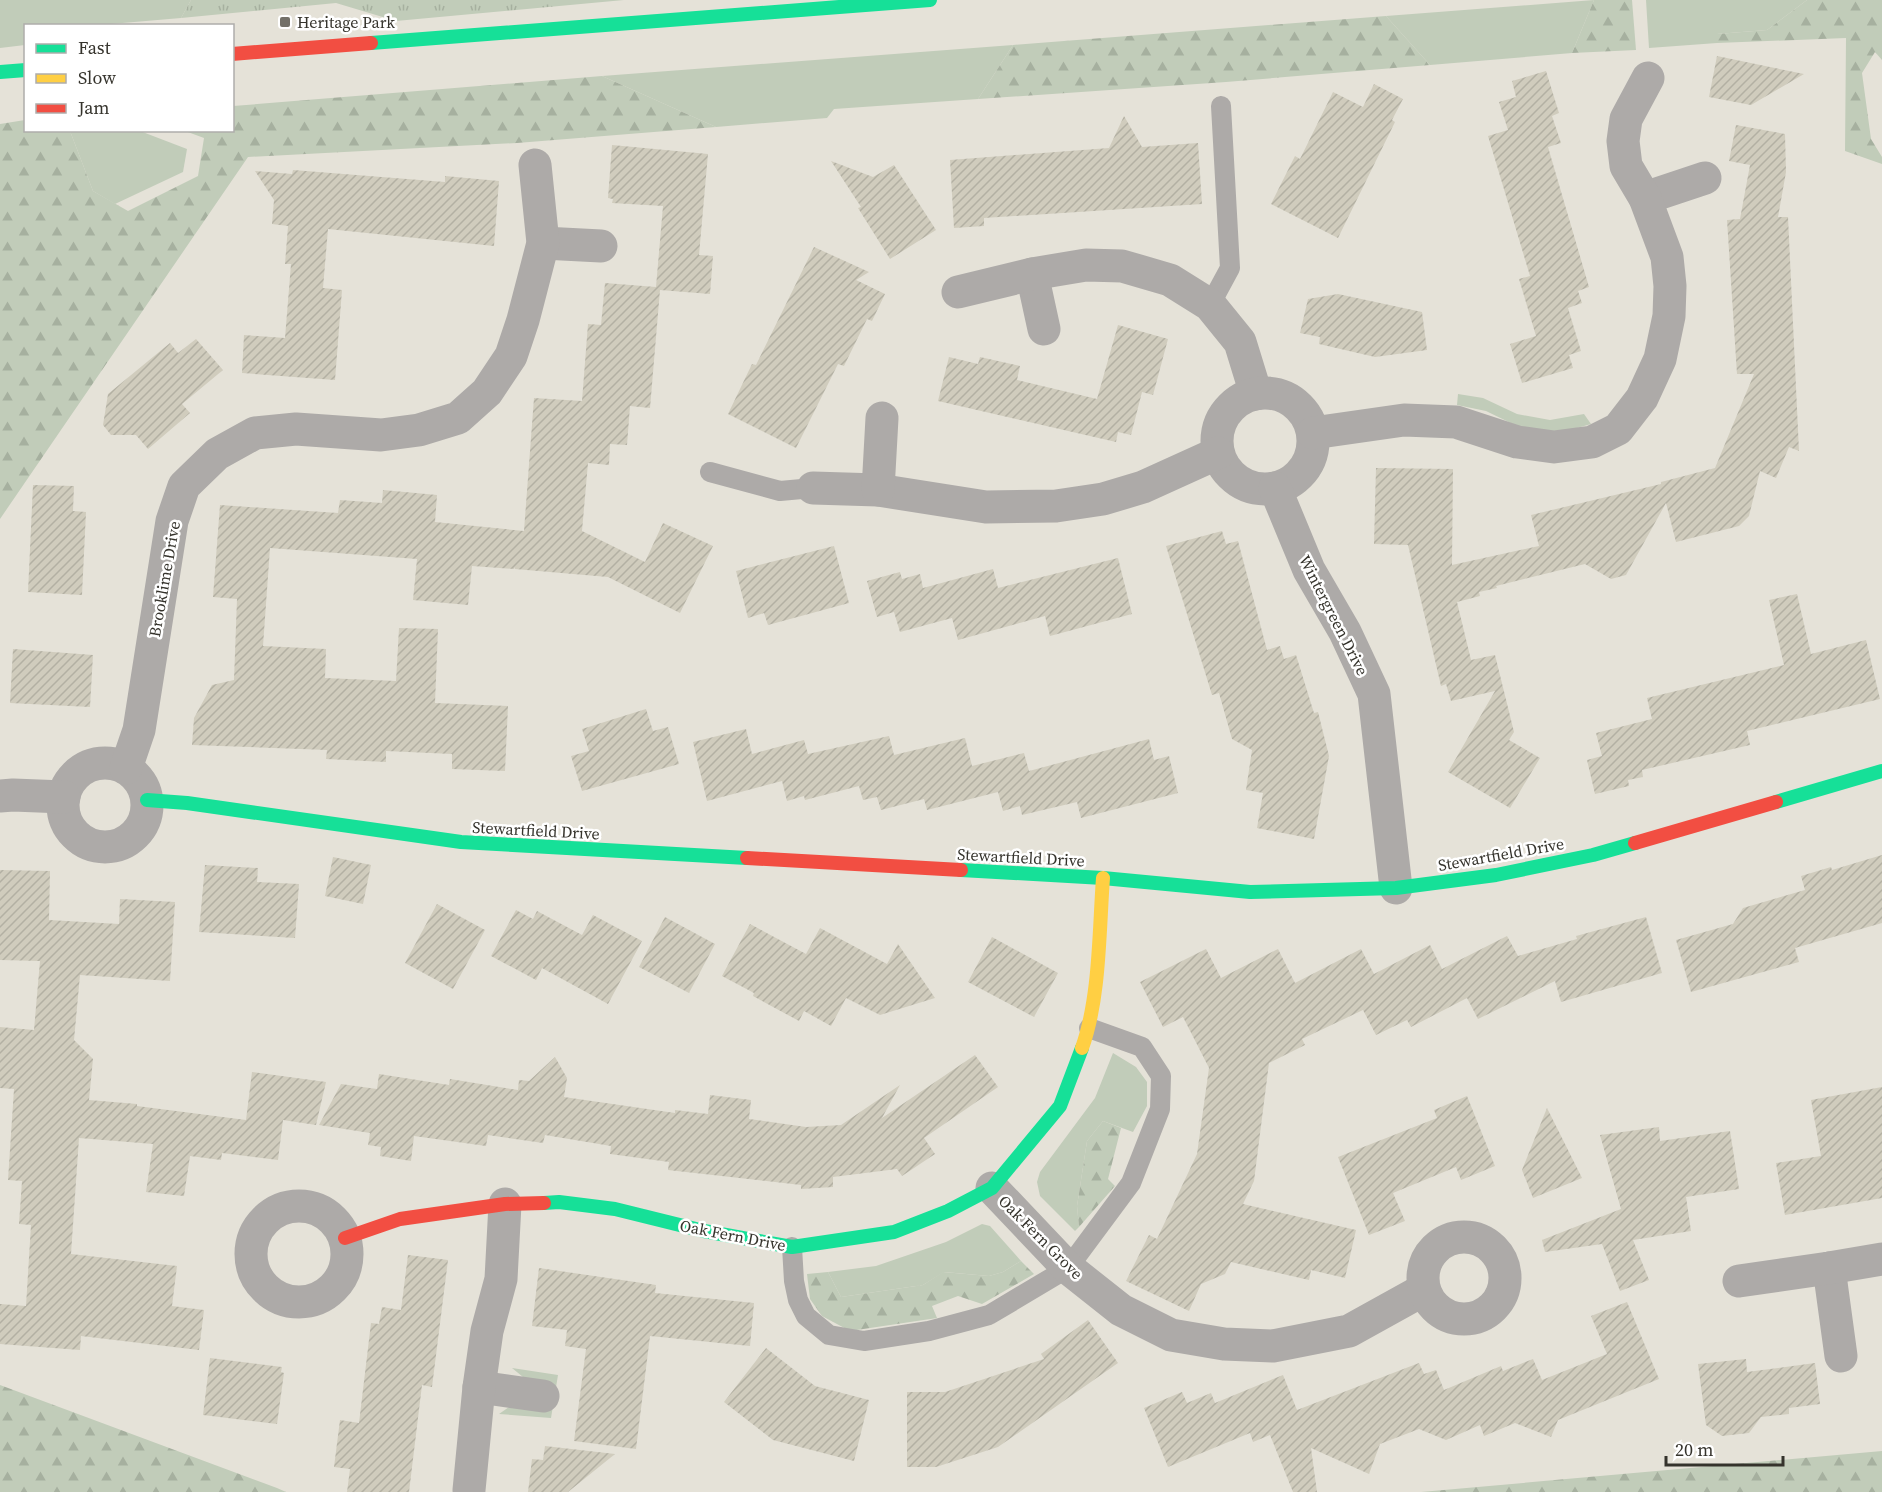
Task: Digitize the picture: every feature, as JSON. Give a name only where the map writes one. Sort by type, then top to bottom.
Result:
[{"type":"street","points":[[234,54],[930,0]]},
{"type":"street","points":[[0,72],[24,70]]},
{"type":"street","points":[[1312,433],[1404,420],[1456,422],[1517,442],[1554,447],[1592,442],[1618,429],[1642,398],[1660,359],[1669,316],[1670,286],[1667,257],[1645,198],[1626,166],[1623,141],[1626,119],[1648,78]]},
{"type":"street","name":"Brooklime Drive","points":[[126,768],[139,730],[172,521],[184,486],[217,454],[255,433],[296,429],[381,435],[419,430],[458,418],[487,392],[511,356],[543,243],[535,165]]},
{"type":"street","points":[[1645,198],[1705,178]]},
{"type":"street","points":[[543,243],[602,246]]},
{"type":"street","points":[[958,292],[1032,274],[1086,265],[1122,267],[1170,280],[1210,305],[1240,342],[1256,394]]},
{"type":"street","points":[[1032,274],[1044,329]]},
{"type":"street","points":[[1256,394],[1275,394],[1292,401],[1306,416],[1312,433],[1312,452],[1305,468],[1292,481],[1275,488],[1257,489],[1239,483],[1226,470],[1218,453],[1217,434],[1224,415],[1238,401],[1256,394]]},
{"type":"street","points":[[878,490],[882,418]]},
{"type":"street","points":[[813,488],[878,490],[986,507],[1056,506],[1103,499],[1143,487],[1218,453]]},
{"type":"street","name":"Wintergreen Drive","points":[[1275,488],[1309,570],[1345,632],[1374,694],[1396,888]]},
{"type":"street","points":[[114,764],[126,768],[144,787],[147,813],[134,836],[111,847],[98,847],[85,842],[67,823],[64,797],[69,784],[77,774],[88,767],[114,764]]},
{"type":"street","name":"Stewartfield Drive","points":[[147,800],[187,802],[461,842],[1103,878],[1250,892],[1396,888],[1496,874],[1593,855],[1882,771]]},
{"type":"street","points":[[0,796],[64,797]]},
{"type":"street","name":"Oak Fern Drive","points":[[345,1238],[400,1219],[505,1204],[559,1202],[615,1209],[704,1231],[792,1247],[894,1232],[948,1211],[993,1188],[1060,1106],[1089,1028],[1103,878]]},
{"type":"street","name":"Oak Fern Grove","points":[[993,1188],[1068,1268],[1120,1310],[1171,1335],[1224,1344],[1273,1346],[1349,1331],[1423,1290]]},
{"type":"street","points":[[470,1490],[479,1387],[487,1331],[501,1279],[505,1204]]},
{"type":"street","points":[[1739,1281],[1882,1259]]},
{"type":"street","points":[[1829,1268],[1841,1356]]},
{"type":"street","points":[[479,1387],[543,1396]]},
{"type":"lane","points":[[1210,305],[1230,268],[1221,106]]},
{"type":"lane","points":[[711,472],[780,491],[813,488]]},
{"type":"lane","points":[[792,1247],[794,1281],[798,1300],[806,1316],[829,1335],[864,1341],[929,1331],[989,1314],[1068,1268],[1131,1184],[1160,1109],[1161,1076],[1142,1047],[1089,1028]]},
{"type":"green space","points":[[0,0],[191,0],[181,18],[111,24],[24,24],[24,45],[0,48]]},
{"type":"green space","points":[[191,0],[624,0],[396,21],[336,3],[181,18]]},
{"type":"green space","points":[[1594,0],[1572,53],[1430,65],[1386,16]]},
{"type":"green space","points":[[1594,0],[1632,0],[1636,50],[1572,53]]},
{"type":"green space","points":[[1646,0],[1807,0],[1767,30],[1717,34],[1717,43],[1649,48]]},
{"type":"green space","points":[[1807,0],[1882,0],[1882,60],[1875,52],[1862,73],[1871,139],[1882,157],[1882,164],[1845,151],[1846,38],[1717,43],[1717,34],[1767,30]]},
{"type":"green space","points":[[1386,16],[1430,65],[978,99],[1013,45]]},
{"type":"green space","points":[[1013,45],[978,99],[834,109],[827,118],[716,127],[602,76]]},
{"type":"green space","points":[[602,76],[716,127],[517,143],[248,157],[0,519],[0,124],[24,120],[24,132],[70,132],[93,191],[128,211],[198,176],[204,138],[188,132],[234,132],[234,106]]},
{"type":"green space","points":[[70,132],[143,132],[187,149],[183,172],[115,204],[93,191]]},
{"type":"green space","points":[[1458,394],[1483,398],[1517,414],[1550,420],[1584,414],[1591,424],[1551,433],[1519,427],[1486,411],[1457,405]]},
{"type":"green space","points":[[1113,1053],[1136,1067],[1147,1082],[1147,1106],[1133,1132],[1103,1121],[1087,1141],[1077,1206],[1079,1227],[1075,1231],[1040,1196],[1037,1182],[1040,1172],[1095,1098]]},
{"type":"green space","points":[[1103,1121],[1121,1128],[1108,1179],[1115,1186],[1079,1227],[1077,1206],[1087,1141]]},
{"type":"green space","points":[[982,1224],[990,1226],[1021,1261],[1003,1272],[989,1276],[944,1272],[923,1285],[841,1297],[828,1272],[876,1266],[946,1242]]},
{"type":"green space","points":[[1021,1261],[1034,1274],[982,1304],[958,1296],[932,1306],[937,1318],[850,1331],[822,1316],[810,1299],[807,1274],[828,1272],[841,1297],[923,1285],[943,1272],[989,1276],[1003,1272]]},
{"type":"green space","points":[[512,1368],[558,1375],[551,1418],[499,1414],[509,1407],[523,1377]]},
{"type":"green space","points":[[0,1385],[277,1488],[286,1492],[0,1492]]},
{"type":"green space","points":[[1882,1451],[1882,1492],[1421,1492]]},
{"type":"building","points":[[1717,56],[1804,74],[1751,105],[1709,97]]},
{"type":"building","points":[[1546,71],[1559,113],[1552,116],[1561,143],[1548,147],[1589,287],[1578,291],[1582,303],[1568,308],[1581,351],[1569,355],[1573,368],[1522,383],[1510,344],[1536,336],[1519,279],[1530,276],[1488,136],[1508,130],[1499,102],[1516,97],[1512,81]]},
{"type":"building","points":[[1374,84],[1403,99],[1392,120],[1395,122],[1338,238],[1271,204],[1295,156],[1300,159],[1333,92],[1363,107]]},
{"type":"building","points":[[1124,116],[1142,147],[1198,143],[1202,204],[984,218],[984,226],[954,228],[950,160],[1109,148]]},
{"type":"building","points":[[1736,125],[1785,134],[1786,172],[1778,217],[1788,217],[1799,451],[1789,447],[1776,478],[1760,471],[1749,516],[1739,526],[1676,542],[1666,503],[1626,575],[1611,579],[1585,564],[1496,586],[1497,588],[1479,592],[1480,596],[1457,602],[1471,660],[1495,655],[1514,732],[1509,740],[1540,758],[1510,808],[1448,772],[1495,691],[1451,701],[1446,684],[1441,686],[1408,545],[1374,544],[1376,468],[1453,469],[1452,565],[1539,546],[1531,515],[1661,484],[1661,482],[1715,468],[1754,374],[1737,374],[1727,220],[1740,219],[1750,165],[1729,161]]},
{"type":"building","points":[[612,145],[708,154],[699,255],[713,256],[710,294],[660,290],[650,408],[630,406],[627,445],[610,444],[609,465],[588,463],[582,531],[645,562],[663,523],[713,546],[680,613],[608,577],[515,569],[514,567],[514,569],[472,566],[468,605],[413,600],[417,559],[270,548],[263,646],[326,649],[325,678],[396,681],[399,628],[438,629],[435,703],[508,706],[505,771],[452,769],[452,754],[386,751],[386,762],[326,759],[327,750],[192,745],[194,718],[212,685],[234,680],[237,599],[213,597],[220,505],[338,513],[340,500],[382,503],[383,490],[437,495],[435,522],[524,531],[534,398],[582,401],[588,324],[601,325],[605,283],[656,287],[663,206],[612,203],[613,199],[608,198]]},
{"type":"building","points":[[831,161],[873,177],[894,165],[936,230],[890,259],[858,208],[861,207]]},
{"type":"building","points":[[293,170],[445,182],[445,176],[499,181],[494,246],[328,229],[323,288],[342,290],[335,380],[242,373],[244,335],[285,338],[291,264],[285,264],[288,226],[272,224],[274,200],[255,171],[292,174]]},
{"type":"building","points":[[814,247],[869,272],[856,280],[885,294],[872,321],[867,319],[844,366],[838,364],[796,448],[728,414],[752,364],[756,365]]},
{"type":"building","points":[[1338,294],[1422,312],[1427,350],[1375,357],[1319,344],[1320,337],[1300,333],[1308,299]]},
{"type":"building","points":[[1118,325],[1168,339],[1153,395],[1142,392],[1131,435],[1118,432],[1116,442],[938,401],[949,357],[978,364],[980,357],[1020,366],[1017,380],[1097,399]]},
{"type":"building","points":[[196,339],[223,370],[182,404],[190,413],[148,449],[136,435],[111,435],[103,425],[108,394],[170,343],[178,353]]},
{"type":"building","points":[[33,485],[74,486],[73,511],[86,512],[82,595],[28,592]]},
{"type":"building","points":[[1222,531],[1226,544],[1238,541],[1267,650],[1280,646],[1284,659],[1296,655],[1314,713],[1318,712],[1329,756],[1314,839],[1257,828],[1263,793],[1246,790],[1252,750],[1232,739],[1219,693],[1212,695],[1166,546]]},
{"type":"building","points":[[834,546],[849,603],[768,625],[764,613],[748,618],[736,571]]},
{"type":"building","points":[[1118,558],[1132,614],[1050,636],[1045,616],[958,640],[952,618],[900,632],[894,612],[877,617],[867,581],[900,572],[902,579],[920,574],[923,588],[993,569],[998,588]]},
{"type":"building","points":[[1797,594],[1811,654],[1866,640],[1880,699],[1747,731],[1750,745],[1642,770],[1643,777],[1628,780],[1629,786],[1595,794],[1587,760],[1602,756],[1596,733],[1652,719],[1647,698],[1784,665],[1769,600]]},
{"type":"building","points":[[13,649],[93,655],[90,707],[10,703]]},
{"type":"building","points":[[646,709],[653,731],[668,727],[679,764],[582,791],[571,756],[589,751],[582,729]]},
{"type":"building","points":[[746,729],[752,754],[804,740],[808,754],[889,736],[894,755],[965,738],[972,766],[1024,753],[1029,771],[1149,739],[1154,760],[1169,756],[1178,793],[1081,818],[1077,802],[1022,815],[1020,806],[1003,811],[998,792],[927,810],[924,799],[881,810],[877,797],[863,800],[859,786],[805,800],[804,796],[787,801],[782,781],[707,801],[693,742]]},
{"type":"building","points":[[1882,855],[1882,923],[1795,948],[1799,962],[1691,992],[1676,940],[1733,924],[1743,908],[1805,890],[1801,876],[1831,867],[1832,870]]},
{"type":"building","points":[[333,857],[371,865],[363,904],[325,896]]},
{"type":"building","points":[[205,865],[258,868],[257,882],[299,884],[295,938],[199,932]]},
{"type":"building","points":[[0,870],[50,871],[49,920],[119,924],[120,899],[175,902],[170,981],[80,975],[74,1040],[93,1059],[89,1100],[137,1104],[137,1106],[246,1120],[252,1072],[326,1082],[316,1125],[283,1120],[278,1160],[222,1153],[221,1160],[190,1156],[184,1196],[146,1192],[153,1144],[79,1138],[71,1254],[177,1266],[172,1306],[204,1310],[199,1350],[81,1336],[80,1350],[0,1344],[0,1304],[26,1306],[31,1225],[19,1224],[22,1181],[8,1180],[14,1089],[0,1088],[0,1027],[34,1030],[40,961],[0,960]]},
{"type":"building","points":[[437,904],[485,930],[453,989],[405,963]]},
{"type":"building","points":[[516,910],[533,919],[537,911],[582,935],[593,915],[642,941],[608,1004],[542,968],[536,980],[491,956]]},
{"type":"building","points":[[665,917],[715,944],[689,993],[639,967]]},
{"type":"building","points":[[1646,917],[1662,973],[1561,1002],[1555,981],[1478,1019],[1467,998],[1411,1027],[1407,1020],[1376,1035],[1363,1010],[1302,1039],[1305,1045],[1269,1063],[1254,1181],[1243,1204],[1356,1230],[1345,1278],[1311,1270],[1309,1280],[1231,1262],[1225,1274],[1201,1284],[1189,1311],[1126,1281],[1149,1235],[1157,1239],[1197,1154],[1209,1068],[1183,1017],[1163,1027],[1140,982],[1206,949],[1221,978],[1278,949],[1295,983],[1361,949],[1374,974],[1430,945],[1442,969],[1507,936],[1518,956],[1577,939],[1576,936]]},
{"type":"building","points":[[750,924],[806,954],[820,928],[887,964],[898,944],[935,998],[880,1015],[846,998],[831,1026],[804,1011],[799,1021],[722,976]]},
{"type":"building","points":[[992,937],[1058,973],[1034,1017],[968,982]]},
{"type":"building","points":[[975,1055],[998,1087],[924,1138],[935,1154],[902,1176],[897,1169],[833,1177],[833,1187],[801,1189],[801,1185],[668,1170],[669,1162],[610,1154],[611,1146],[545,1135],[543,1143],[488,1135],[486,1146],[414,1136],[411,1161],[380,1156],[381,1147],[368,1145],[370,1133],[319,1125],[341,1084],[377,1089],[379,1074],[449,1085],[450,1079],[518,1090],[519,1080],[529,1081],[555,1057],[567,1078],[564,1097],[675,1113],[675,1110],[708,1114],[710,1095],[751,1100],[749,1119],[806,1127],[841,1125],[900,1085],[882,1118]]},
{"type":"building","points":[[1882,1087],[1882,1198],[1785,1215],[1776,1163],[1821,1156],[1811,1100]]},
{"type":"building","points":[[1467,1096],[1495,1166],[1461,1180],[1456,1167],[1393,1193],[1405,1221],[1369,1235],[1338,1157],[1437,1118],[1434,1110]]},
{"type":"building","points":[[1547,1108],[1582,1178],[1533,1198],[1522,1170]]},
{"type":"building","points":[[1659,1127],[1660,1141],[1730,1131],[1739,1189],[1686,1197],[1691,1231],[1633,1240],[1649,1280],[1620,1291],[1602,1244],[1545,1252],[1542,1240],[1621,1209],[1600,1135]]},
{"type":"building","points":[[408,1255],[448,1260],[432,1387],[422,1385],[409,1492],[347,1492],[350,1469],[334,1467],[340,1420],[359,1423],[371,1323],[379,1324],[382,1307],[401,1310]]},
{"type":"building","points":[[539,1268],[656,1285],[655,1293],[754,1303],[750,1346],[650,1336],[636,1449],[574,1441],[586,1349],[565,1346],[567,1330],[532,1326]]},
{"type":"building","points":[[1627,1302],[1659,1379],[1558,1420],[1551,1437],[1515,1423],[1484,1436],[1480,1425],[1446,1440],[1419,1429],[1380,1444],[1369,1474],[1311,1448],[1317,1492],[1293,1492],[1270,1435],[1253,1442],[1250,1433],[1168,1467],[1144,1408],[1182,1392],[1187,1403],[1211,1393],[1215,1403],[1283,1375],[1297,1410],[1419,1363],[1424,1374],[1436,1370],[1444,1390],[1501,1366],[1503,1371],[1533,1359],[1542,1380],[1607,1354],[1591,1316]]},
{"type":"building","points":[[1088,1320],[1118,1363],[998,1447],[936,1467],[907,1467],[907,1392],[945,1392],[1044,1359],[1041,1354]]},
{"type":"building","points":[[766,1348],[815,1386],[869,1400],[854,1461],[773,1440],[724,1402]]},
{"type":"building","points":[[210,1358],[282,1367],[281,1372],[284,1373],[277,1424],[203,1415]]},
{"type":"building","points":[[1746,1359],[1747,1372],[1815,1363],[1820,1404],[1789,1408],[1789,1414],[1761,1417],[1749,1433],[1722,1436],[1706,1425],[1698,1364]]},
{"type":"building","points":[[545,1446],[615,1454],[568,1492],[528,1492],[532,1459],[543,1460]]},
{"type":"traffic: fast","points":[[371,43],[930,0]]},
{"type":"traffic: fast","points":[[0,72],[24,70]]},
{"type":"traffic: fast","points":[[1776,802],[1882,771]]},
{"type":"traffic: fast","points":[[147,800],[187,803],[461,842],[747,858]]},
{"type":"traffic: fast","points":[[961,870],[1103,878],[1250,892],[1396,888],[1496,875],[1593,855],[1635,843]]},
{"type":"traffic: fast","points":[[544,1203],[559,1202],[615,1209],[704,1231],[792,1247],[894,1232],[948,1211],[992,1188],[1060,1106],[1082,1048]]},
{"type":"traffic: slow","points":[[1082,1048],[1096,986],[1103,878]]},
{"type":"traffic: jam","points":[[234,54],[371,43]]},
{"type":"traffic: jam","points":[[1635,843],[1776,802]]},
{"type":"traffic: jam","points":[[747,858],[961,870]]},
{"type":"traffic: jam","points":[[345,1238],[400,1219],[505,1204],[544,1203]]},
{"type":"place","name":"Heritage Park","points":[[285,22]]}]
